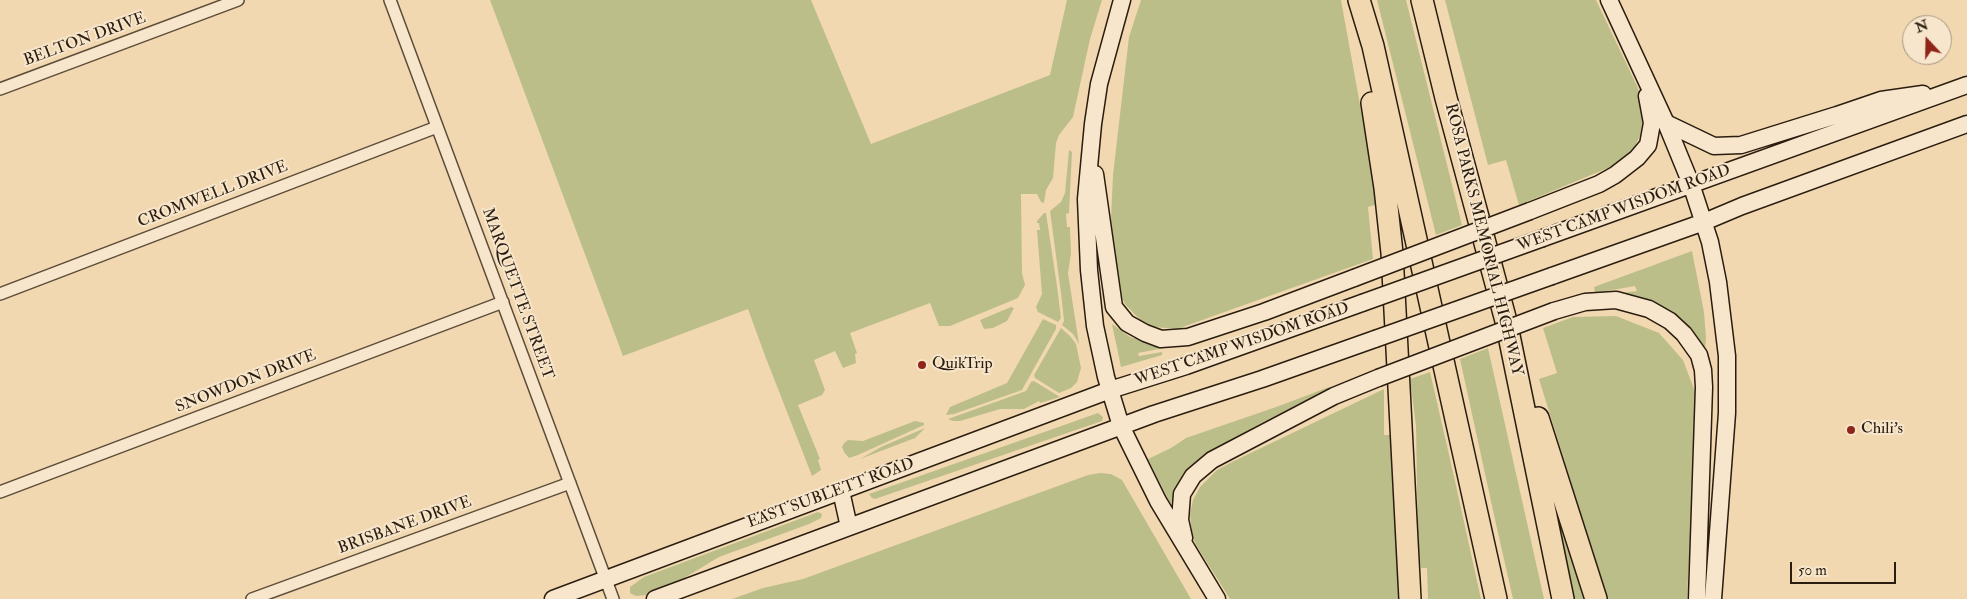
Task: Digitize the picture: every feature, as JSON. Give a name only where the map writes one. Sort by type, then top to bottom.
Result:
[{"type":"highway","points":[[1359,0],[1373,46],[1496,599]]},
{"type":"highway","name":"ROSA PARKS MEMORIAL HIGHWAY","points":[[1422,0],[1446,98],[1506,321],[1563,599]]},
{"type":"highway","points":[[1373,46],[1367,72],[1385,188],[1392,253],[1410,599]]},
{"type":"highway","points":[[1506,321],[1596,599]]},
{"type":"main road","points":[[1122,0],[1099,84],[1086,199],[1089,270],[1095,326],[1110,390],[1122,426],[1158,501],[1217,599]]},
{"type":"main road","points":[[1609,0],[1666,123],[1691,184],[1704,222],[1718,282],[1726,356],[1727,413],[1713,599]]},
{"type":"main road","points":[[1092,149],[1114,307],[1127,323],[1145,333],[1161,339],[1188,337],[1264,312],[1530,211],[1615,176],[1637,158],[1648,145],[1652,123],[1644,74]]},
{"type":"main road","points":[[1666,123],[1714,146],[1741,145],[1881,100],[1960,88]]},
{"type":"main road","name":"WEST CAMP WISDOM ROAD","points":[[1110,390],[1186,366],[1960,88]]},
{"type":"main road","points":[[654,599],[1154,414],[1262,380],[1704,222],[1742,206],[1967,124]]},
{"type":"main road","points":[[1188,552],[1180,520],[1182,494],[1193,476],[1212,460],[1334,396],[1378,378],[1554,311],[1585,302],[1616,300],[1649,309],[1670,321],[1684,334],[1698,355],[1703,370],[1704,412],[1697,599]]},
{"type":"main road","name":"EAST SUBLETT ROAD","points":[[553,599],[1110,390]]},
{"type":"main road","points":[[841,490],[849,527]]},
{"type":"street","name":"BELTON DRIVE","points":[[0,89],[238,0]]},
{"type":"street","name":"MARQUETTE STREET","points":[[390,0],[613,599]]},
{"type":"street","name":"CROMWELL DRIVE","points":[[0,294],[437,127]]},
{"type":"street","name":"SNOWDON DRIVE","points":[[0,492],[503,302]]},
{"type":"street","name":"BRISBANE DRIVE","points":[[252,599],[570,483]]},
{"type":"green space","points":[[490,0],[811,0],[871,144],[1050,75],[1067,0],[1102,0],[1090,39],[1073,117],[1059,135],[1056,143],[1053,178],[1046,190],[1044,203],[1041,202],[1037,194],[1021,194],[1022,273],[1025,285],[1018,298],[950,326],[939,326],[930,303],[850,333],[857,353],[855,354],[856,363],[843,368],[835,351],[814,360],[825,390],[822,395],[798,405],[820,459],[818,460],[821,470],[812,476],[748,309],[623,356]]},
{"type":"green space","points":[[1141,0],[1341,0],[1378,204],[1368,207],[1373,259],[1177,329],[1155,327],[1141,321],[1125,304],[1116,286],[1110,241],[1113,175],[1129,37]]},
{"type":"green space","points":[[1377,0],[1406,0],[1462,225],[1436,235]]},
{"type":"green space","points":[[1445,0],[1596,0],[1637,86],[1645,109],[1640,136],[1627,158],[1615,165],[1519,205],[1506,160],[1488,165]]},
{"type":"green space","points":[[1069,150],[1072,152],[1069,213],[1066,214],[1067,227],[1070,227],[1071,254],[1068,273],[1079,344],[1073,334],[1062,325],[1064,321],[1050,211],[1061,202],[1065,193]]},
{"type":"green space","points":[[1046,213],[1057,286],[1061,318],[1058,322],[1038,312],[1036,307],[1042,294],[1037,230],[1040,230],[1037,221]]},
{"type":"green space","points":[[1692,251],[1704,312],[1705,350],[1620,293],[1637,291],[1635,286],[1595,293],[1594,287]]},
{"type":"green space","points":[[1011,307],[1014,308],[1007,321],[993,328],[984,329],[980,320]]},
{"type":"green space","points":[[1616,316],[1659,333],[1683,360],[1697,397],[1687,599],[1607,599],[1539,379],[1557,373],[1543,328],[1573,317]]},
{"type":"green space","points":[[1043,319],[1056,325],[1056,329],[1022,390],[954,414],[946,415],[950,407],[1007,383]]},
{"type":"green space","points":[[1112,324],[1130,337],[1164,348],[1138,353],[1139,356],[1162,352],[1162,355],[1121,367]]},
{"type":"green space","points":[[1061,328],[1076,344],[1081,368],[1077,382],[1071,388],[1059,393],[1035,378],[1034,375]]},
{"type":"green space","points":[[1488,348],[1544,599],[1513,599],[1496,524],[1460,359]]},
{"type":"green space","points":[[1430,372],[1481,599],[1428,599],[1427,568],[1421,568],[1418,545],[1416,426],[1410,379]]},
{"type":"green space","points":[[1034,381],[1060,397],[1040,403],[1039,401],[1024,409],[1000,409],[960,421],[948,419],[1026,391],[1031,382]]},
{"type":"green space","points":[[1329,387],[1330,390],[1263,422],[1208,453],[1188,469],[1176,489],[1171,503],[1169,501],[1148,459],[1186,438]]},
{"type":"green space","points":[[1384,389],[1384,435],[1394,435],[1398,599],[1230,599],[1196,545],[1192,535],[1190,514],[1193,500],[1200,487],[1217,470]]},
{"type":"green space","points":[[1098,413],[1103,417],[1102,421],[875,499],[869,494]]},
{"type":"green space","points":[[915,421],[924,423],[924,425],[858,455],[849,458],[842,447],[848,440],[863,441]]},
{"type":"green space","points":[[925,428],[915,438],[860,459],[881,447]]},
{"type":"green space","points":[[1111,474],[1122,480],[1191,599],[732,599],[763,588],[803,579],[1088,475]]},
{"type":"green space","points":[[818,512],[822,514],[821,518],[719,557],[671,586],[646,595],[636,596],[630,593],[630,587],[644,577]]},
{"type":"green space","points":[[1561,514],[1588,599],[1575,599],[1556,515]]},
{"type":"place","name":"QuikTrip","points":[[922,365]]},
{"type":"place","name":"Chili's","points":[[1851,430]]}]
